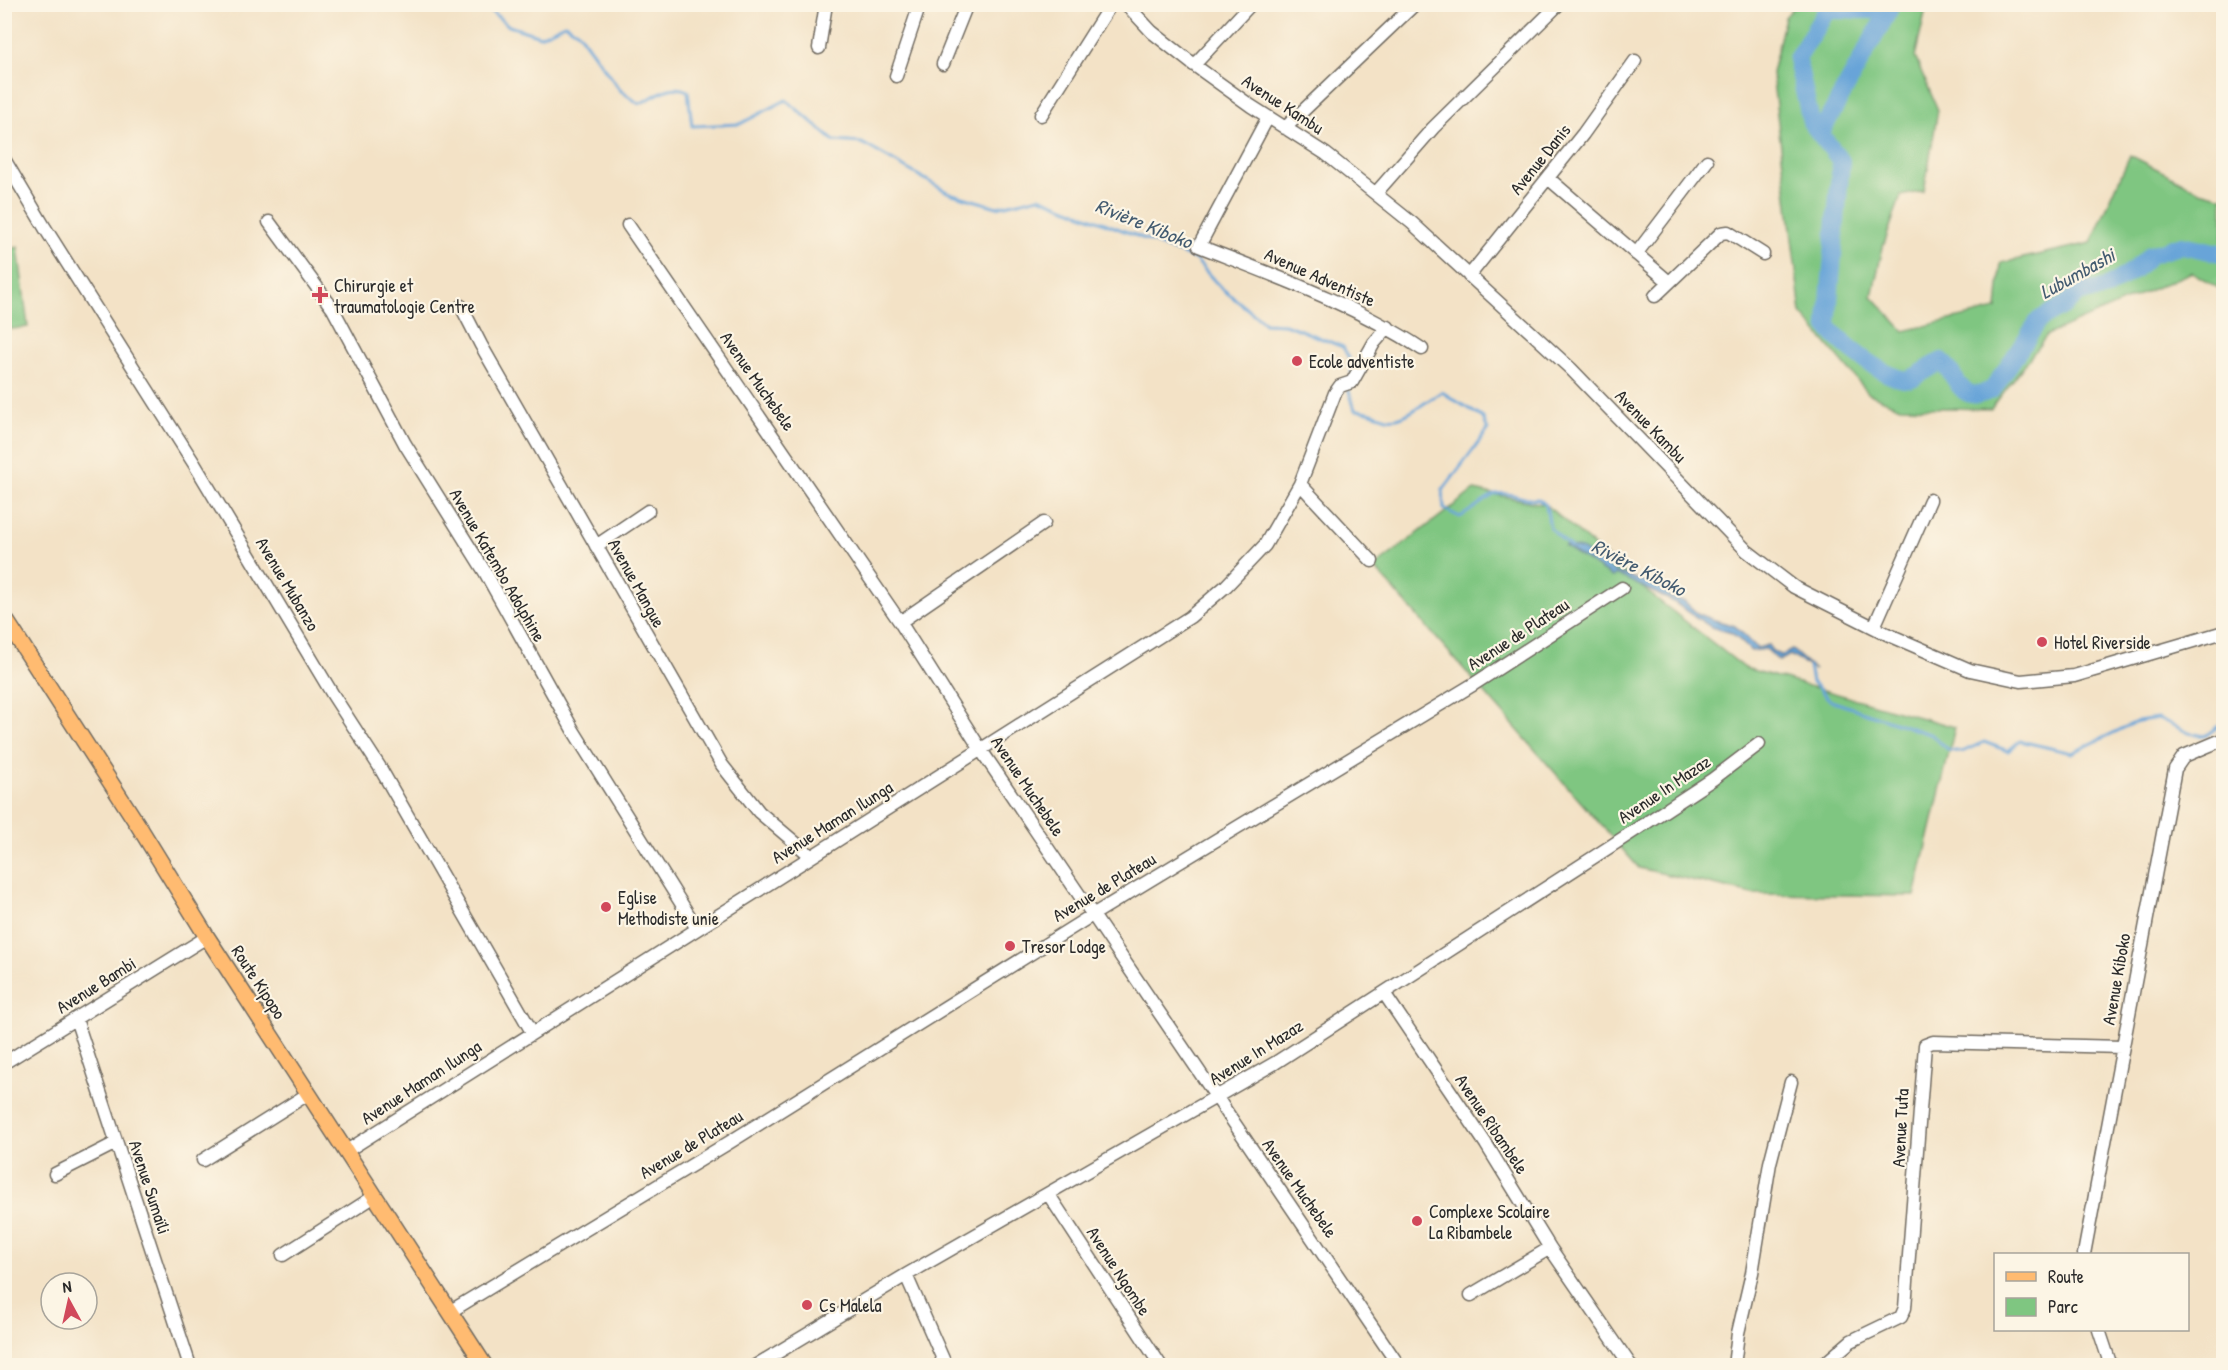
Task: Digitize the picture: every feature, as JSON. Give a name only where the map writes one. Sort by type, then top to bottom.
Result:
[{"type":"main road","name":"Route Kipopo","points":[[5,617],[207,937],[485,1365]]},
{"type":"street","points":[[819,48],[826,4]]},
{"type":"street","points":[[896,76],[920,4]]},
{"type":"street","points":[[943,64],[967,4]]},
{"type":"street","points":[[1041,115],[1111,4]]},
{"type":"street","points":[[1194,64],[1251,4]]},
{"type":"street","points":[[1285,128],[1415,4]]},
{"type":"street","points":[[1376,193],[1433,128],[1559,4]]},
{"type":"street","name":"Avenue Kambu","points":[[1127,5],[1152,32],[1194,64],[1268,117],[1326,153],[1376,193],[1571,369],[1747,551],[1794,587],[1874,627],[1970,670],[2021,681],[2074,676],[2223,632]]},
{"type":"street","name":"Avenue Danis","points":[[1469,276],[1548,178],[1635,61]]},
{"type":"street","name":"Avenue Adventiste","points":[[1268,117],[1199,246],[1307,290],[1388,327],[1422,349]]},
{"type":"street","name":"Avenue Mubanzo","points":[[4,159],[195,465],[333,695],[379,766],[532,1032]]},
{"type":"street","points":[[1636,254],[1707,161]]},
{"type":"street","points":[[1548,178],[1669,282]]},
{"type":"street","name":"Avenue Katembo Adolphine","points":[[269,222],[333,309],[405,444],[485,572],[573,730],[696,927]]},
{"type":"street","name":"Avenue Muchebele","points":[[628,225],[900,622],[981,750],[1399,1365]]},
{"type":"street","points":[[1655,296],[1721,233],[1728,232],[1763,254]]},
{"type":"street","name":"Avenue Mangue","points":[[461,306],[680,695],[736,786],[781,833],[811,856]]},
{"type":"street","name":"Avenue Maman Ilunga","points":[[345,1152],[696,927],[1190,617],[1256,556],[1300,484],[1335,393],[1340,386],[1347,385],[1359,372],[1374,343],[1388,327]]},
{"type":"street","points":[[1300,484],[1372,561]]},
{"type":"street","points":[[1874,627],[1930,500]]},
{"type":"street","points":[[596,546],[648,511]]},
{"type":"street","points":[[900,622],[1044,523]]},
{"type":"street","name":"Avenue de Plateau","points":[[451,1311],[730,1142],[1094,914],[1474,684],[1622,588]]},
{"type":"street","name":"Avenue Kiboko","points":[[2084,1253],[2175,769],[2184,756],[2223,739]]},
{"type":"street","name":"Avenue In Mazaz","points":[[755,1365],[906,1275],[1218,1097],[1384,993],[1648,822],[1760,744]]},
{"type":"street","name":"Avenue Bambi","points":[[4,1063],[207,937]]},
{"type":"street","name":"Avenue Ribambele","points":[[1384,993],[1486,1144],[1550,1248],[1631,1365]]},
{"type":"street","name":"Avenue Sumaïli","points":[[76,1019],[190,1365]]},
{"type":"street","name":"Avenue Tuta","points":[[1822,1365],[1851,1341],[1901,1317],[1905,1308],[1925,1045],[1933,1042],[2122,1047]]},
{"type":"street","points":[[1734,1365],[1770,1163],[1791,1082]]},
{"type":"street","points":[[202,1160],[308,1094]]},
{"type":"street","points":[[55,1174],[116,1143]]},
{"type":"street","name":"Avenue Ngombe","points":[[1049,1195],[1161,1365]]},
{"type":"street","points":[[283,1255],[375,1196]]},
{"type":"street","points":[[1471,1295],[1550,1248]]},
{"type":"street","points":[[906,1275],[946,1365]]},
{"type":"street","points":[[2100,1331],[2111,1365]]},
{"type":"green space","points":[[1796,5],[1927,5],[1915,57],[1938,110],[1924,191],[1901,196],[1883,247],[1872,296],[1904,331],[1997,309],[2001,263],[2091,243],[2130,155],[2200,191],[2223,197],[2223,291],[2192,272],[2047,335],[1991,409],[1900,407],[1869,394],[1801,313],[1772,73],[1785,17]]},
{"type":"green space","points":[[18,247],[28,327],[5,330],[5,249]]},
{"type":"green space","points":[[1474,490],[1546,505],[1648,592],[1745,668],[1955,727],[1915,896],[1753,894],[1639,868],[1374,567]]},
{"type":"water","points":[[1564,546],[1581,549],[1614,571],[1661,588],[1670,597],[1685,602],[1697,613],[1735,626],[1757,648],[1769,645],[1771,650],[1781,656],[1792,650],[1815,670],[1790,655],[1779,661],[1766,649],[1751,651],[1732,633],[1711,627],[1672,601],[1616,574],[1612,577]]},
{"type":"waterway","name":"Rivière Kiboko","points":[[482,4],[509,26],[540,36],[565,24],[577,31],[620,90],[639,104],[669,89],[688,91],[692,126],[740,124],[786,100],[834,141],[862,143],[949,193],[997,207],[1039,197],[1195,259],[1220,287],[1265,323],[1285,324],[1343,347],[1353,366],[1351,373]]},
{"type":"waterway","name":"Lubumbashi","points":[[1891,4],[1889,10],[1827,10],[1797,59],[1811,122],[1841,161],[1827,325],[1841,341],[1864,360],[1889,374],[1909,379],[1942,361],[1962,389],[1974,395],[1982,393],[1993,389],[2039,320],[2065,305],[2080,292],[2104,289],[2134,270],[2150,255],[2182,245],[2224,254]]},
{"type":"waterway","name":"Lubumbashi","points":[[1820,134],[1889,10]]},
{"type":"waterway","name":"Rivière Kiboko","points":[[1348,388],[1355,410],[1387,418],[1408,414],[1442,392],[1483,418],[1488,430],[1443,490],[1444,509],[1460,517],[1488,498],[1501,493],[1538,499],[1546,505],[1550,528],[1571,548]]},
{"type":"waterway","name":"Rivière Kiboko","points":[[1809,667],[1812,682],[1831,701],[1932,735],[1948,750],[1962,752],[1984,742],[2008,751],[2020,741],[2072,753],[2138,721],[2158,718],[2189,733],[2205,736],[2224,722]]},
{"type":"place","name":"Chirurgie et traumatologie Centre","points":[[320,295]]},
{"type":"place","name":"Ecole adventiste","points":[[1297,361]]},
{"type":"place","name":"Hotel Riverside","points":[[2042,642]]},
{"type":"place","name":"Eglise Methodiste unie","points":[[606,907]]},
{"type":"place","name":"Tresor Lodge","points":[[1010,946]]},
{"type":"place","name":"Complexe Scolaire La Ribambele","points":[[1417,1221]]},
{"type":"place","name":"Cs Malela","points":[[807,1305]]}]
